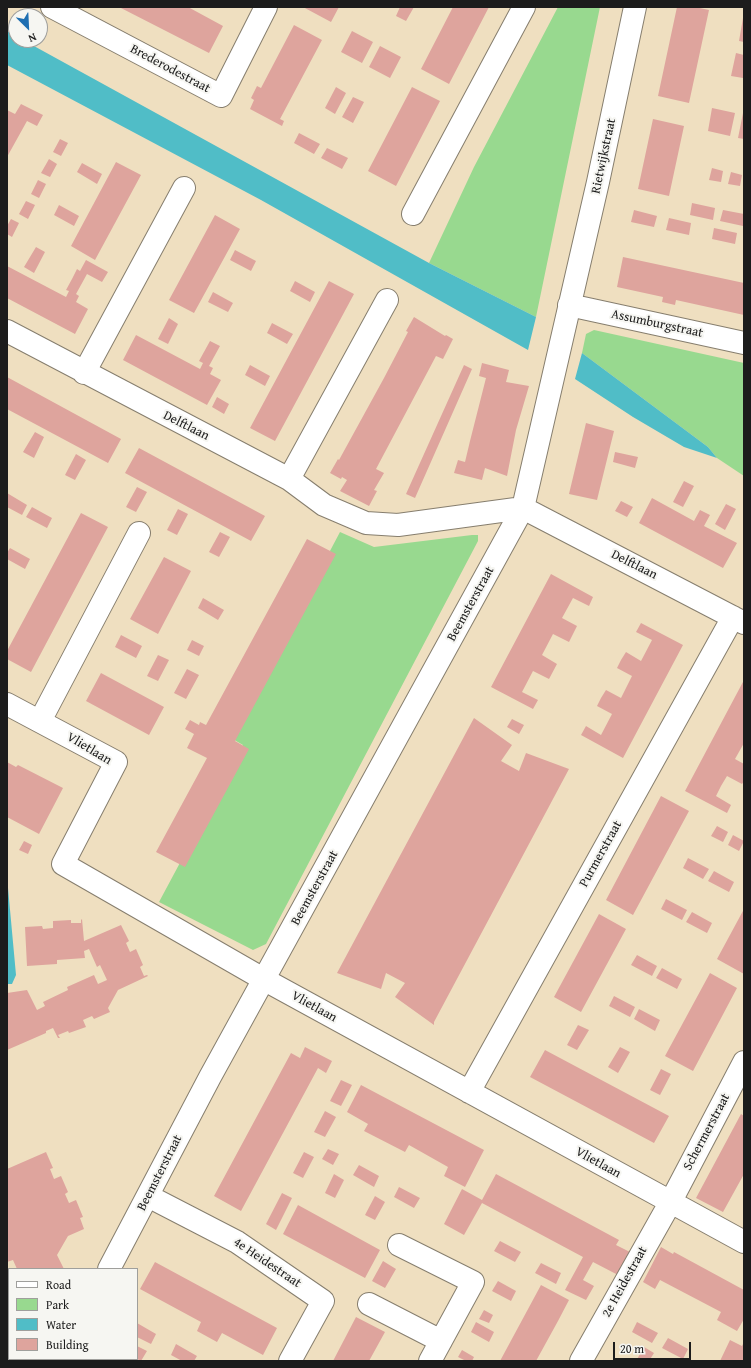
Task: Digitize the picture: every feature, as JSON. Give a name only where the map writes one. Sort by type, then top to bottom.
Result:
[{"type":"street","name":"Brederodestraat","points":[[52,7],[221,96],[266,7]]},
{"type":"street","points":[[413,214],[524,7]]},
{"type":"street","name":"Rietwijkstraat","points":[[569,305],[598,182],[635,7]]},
{"type":"street","points":[[84,373],[184,188]]},
{"type":"street","points":[[289,479],[387,300]]},
{"type":"street","points":[[523,508],[569,305]]},
{"type":"street","name":"Assumburgstraat","points":[[569,305],[744,343]]},
{"type":"street","name":"Delftlaan","points":[[7,331],[84,373],[289,479],[324,505],[366,523],[398,525],[523,508],[738,620]]},
{"type":"street","name":"Beemsterstraat","points":[[110,1268],[210,1077],[265,980],[523,508]]},
{"type":"street","points":[[40,720],[139,533]]},
{"type":"street","name":"Purmerstraat","points":[[469,1092],[738,620]]},
{"type":"street","name":"Vlietlaan","points":[[7,704],[40,720],[116,762],[63,864],[265,980],[670,1203],[744,1242]]},
{"type":"street","name":"Schermerstraat","points":[[670,1203],[744,1062]]},
{"type":"street","name":"4e Heidestraat","points":[[148,1196],[237,1242],[323,1301],[290,1361]]},
{"type":"street","name":"2e Heidestraat","points":[[580,1361],[670,1203]]},
{"type":"street","points":[[399,1244],[473,1282],[430,1361]]},
{"type":"street","points":[[369,1304],[441,1341]]},
{"type":"green space","points":[[558,7],[600,7],[536,317],[429,263],[474,167]]},
{"type":"green space","points":[[594,330],[744,363],[744,476],[717,458],[708,447],[582,353],[586,334]]},
{"type":"green space","points":[[340,532],[374,547],[472,535],[478,535],[478,541],[266,944],[253,950],[159,902],[243,745],[231,738]]},
{"type":"water","points":[[7,31],[8,48],[38,48],[429,263],[536,317],[528,350],[261,200],[7,65]]},
{"type":"water","points":[[582,353],[708,447],[717,458],[684,447],[633,417],[575,379]]},
{"type":"water","points":[[7,877],[16,975],[12,984],[7,984]]},
{"type":"building","points":[[119,7],[188,7],[223,26],[209,53]]},
{"type":"building","points":[[303,7],[339,7],[331,22]]},
{"type":"building","points":[[400,7],[414,7],[406,21],[396,16]]},
{"type":"building","points":[[453,7],[489,7],[449,84],[421,69]]},
{"type":"building","points":[[677,7],[695,7],[709,10],[689,103],[658,96]]},
{"type":"building","points":[[744,18],[744,42],[739,41]]},
{"type":"building","points":[[294,25],[322,40],[280,119],[284,121],[282,126],[250,109],[254,100],[251,98],[257,86],[261,88]]},
{"type":"building","points":[[352,31],[373,42],[362,63],[341,52]]},
{"type":"building","points":[[380,46],[401,57],[390,78],[369,67]]},
{"type":"building","points":[[736,53],[744,55],[743,78],[731,76]]},
{"type":"building","points":[[336,87],[346,93],[335,114],[325,108]]},
{"type":"building","points":[[412,87],[440,101],[396,186],[368,171]]},
{"type":"building","points":[[353,97],[364,102],[353,123],[342,117]]},
{"type":"building","points":[[21,104],[43,115],[37,126],[27,121],[7,157],[7,110],[15,114]]},
{"type":"building","points":[[712,108],[735,113],[730,136],[708,131]]},
{"type":"building","points":[[744,113],[744,139],[738,138]]},
{"type":"building","points":[[653,119],[684,126],[669,196],[638,189]]},
{"type":"building","points":[[299,133],[320,144],[314,154],[294,143]]},
{"type":"building","points":[[60,139],[68,143],[61,156],[53,152]]},
{"type":"building","points":[[327,148],[348,158],[342,169],[321,158]]},
{"type":"building","points":[[49,159],[57,164],[50,177],[41,173]]},
{"type":"building","points":[[116,162],[141,175],[95,260],[71,246]]},
{"type":"building","points":[[82,163],[102,174],[97,184],[77,172]]},
{"type":"building","points":[[712,168],[723,171],[721,182],[709,180]]},
{"type":"building","points":[[731,172],[742,175],[740,186],[728,184]]},
{"type":"building","points":[[38,180],[46,184],[39,198],[31,194]]},
{"type":"building","points":[[26,201],[35,205],[28,219],[19,214]]},
{"type":"building","points":[[692,203],[715,208],[713,220],[690,215]]},
{"type":"building","points":[[59,205],[79,216],[74,226],[54,215]]},
{"type":"building","points":[[634,210],[657,216],[654,227],[631,222]]},
{"type":"building","points":[[723,210],[744,214],[743,226],[720,221]]},
{"type":"building","points":[[215,215],[240,229],[194,313],[169,300]]},
{"type":"building","points":[[669,218],[691,223],[689,235],[666,230]]},
{"type":"building","points":[[11,219],[19,223],[12,237],[7,234],[7,226]]},
{"type":"building","points":[[714,228],[737,233],[735,244],[712,239]]},
{"type":"building","points":[[36,247],[45,252],[34,273],[24,267]]},
{"type":"building","points":[[235,250],[256,261],[251,271],[230,260]]},
{"type":"building","points":[[623,257],[744,283],[744,315],[676,300],[675,305],[662,302],[663,297],[617,287]]},
{"type":"building","points":[[86,260],[108,272],[102,282],[87,274],[76,294],[79,296],[76,302],[88,309],[75,334],[7,298],[7,266],[66,297],[69,291],[66,290],[77,269],[80,271]]},
{"type":"building","points":[[295,281],[315,292],[310,302],[290,291]]},
{"type":"building","points":[[329,281],[354,294],[275,441],[250,428]]},
{"type":"building","points":[[213,292],[233,303],[228,312],[208,302]]},
{"type":"building","points":[[414,317],[445,336],[446,335],[453,339],[443,359],[436,356],[376,469],[384,473],[374,490],[377,491],[369,506],[340,491],[347,480],[342,477],[341,479],[330,473],[338,459],[339,460],[384,378],[408,332],[406,331]]},
{"type":"building","points":[[169,318],[178,324],[168,344],[158,339]]},
{"type":"building","points":[[272,323],[293,334],[287,344],[267,333]]},
{"type":"building","points":[[136,335],[200,369],[203,363],[199,361],[210,341],[220,346],[209,366],[213,368],[210,374],[221,380],[207,405],[123,360]]},
{"type":"building","points":[[482,363],[509,370],[506,382],[529,386],[516,430],[507,476],[485,468],[482,480],[454,473],[458,460],[465,462],[486,378],[479,376]]},
{"type":"building","points":[[250,365],[270,376],[265,386],[245,375]]},
{"type":"building","points":[[464,365],[472,369],[415,498],[406,494]]},
{"type":"building","points":[[7,377],[121,439],[108,463],[7,409]]},
{"type":"building","points":[[217,397],[229,404],[224,414],[212,407]]},
{"type":"building","points":[[586,423],[614,431],[597,500],[569,494]]},
{"type":"building","points":[[35,432],[44,437],[34,458],[23,452]]},
{"type":"building","points":[[139,448],[265,516],[251,541],[125,473]]},
{"type":"building","points":[[615,452],[638,457],[635,468],[613,462]]},
{"type":"building","points":[[76,454],[86,460],[75,480],[65,475]]},
{"type":"building","points":[[684,481],[694,486],[683,507],[673,502]]},
{"type":"building","points":[[137,487],[147,492],[136,512],[126,507]]},
{"type":"building","points":[[7,493],[27,505],[22,515],[7,507]]},
{"type":"building","points":[[652,498],[694,521],[700,510],[710,515],[704,526],[737,543],[723,568],[639,523]]},
{"type":"building","points":[[621,501],[633,507],[627,517],[615,511]]},
{"type":"building","points":[[726,504],[736,509],[725,530],[715,524]]},
{"type":"building","points":[[32,507],[52,518],[47,528],[26,517]]},
{"type":"building","points":[[178,509],[188,514],[177,535],[167,530]]},
{"type":"building","points":[[81,513],[108,527],[31,672],[7,659],[7,651]]},
{"type":"building","points":[[220,532],[230,537],[219,557],[209,552]]},
{"type":"building","points":[[307,539],[336,554],[235,741],[249,749],[185,867],[156,852],[207,758],[187,748],[194,734],[185,729],[190,720],[199,725],[200,722],[206,725]]},
{"type":"building","points":[[10,548],[30,559],[25,569],[7,559],[7,553]]},
{"type":"building","points":[[164,557],[191,571],[158,634],[130,619]]},
{"type":"building","points":[[551,574],[593,597],[589,606],[573,598],[562,618],[577,626],[569,642],[553,634],[542,655],[557,664],[549,679],[533,671],[522,692],[538,700],[533,709],[491,687]]},
{"type":"building","points":[[203,598],[224,610],[218,620],[198,608]]},
{"type":"building","points":[[641,623],[683,645],[623,758],[581,735],[586,726],[601,735],[612,714],[597,706],[601,698],[606,690],[621,698],[632,676],[617,668],[626,652],[641,661],[652,640],[636,632]]},
{"type":"building","points":[[121,635],[142,646],[136,658],[115,647]]},
{"type":"building","points":[[192,640],[204,646],[199,656],[187,650]]},
{"type":"building","points":[[158,655],[169,660],[158,681],[147,676]]},
{"type":"building","points":[[187,669],[199,675],[186,699],[174,693]]},
{"type":"building","points":[[101,673],[164,707],[149,735],[86,701]]},
{"type":"building","points":[[744,680],[744,743],[735,759],[744,764],[744,781],[742,784],[727,776],[716,796],[731,805],[727,813],[685,791]]},
{"type":"building","points":[[474,718],[512,745],[501,761],[519,771],[526,753],[569,769],[434,1022],[434,1025],[395,997],[405,983],[386,973],[381,989],[337,973]]},
{"type":"building","points":[[512,719],[524,725],[519,734],[507,727]]},
{"type":"building","points":[[7,762],[16,767],[18,765],[63,788],[39,834],[7,817]]},
{"type":"building","points":[[661,796],[689,811],[633,915],[606,900]]},
{"type":"building","points":[[717,826],[728,832],[723,842],[711,836]]},
{"type":"building","points":[[733,835],[744,841],[739,851],[728,845]]},
{"type":"building","points":[[24,841],[32,845],[28,854],[19,850]]},
{"type":"building","points":[[688,858],[709,869],[703,879],[683,868]]},
{"type":"building","points":[[714,871],[734,882],[729,892],[708,881]]},
{"type":"building","points":[[666,899],[687,910],[682,920],[661,909]]},
{"type":"building","points":[[744,909],[744,974],[717,959]]},
{"type":"building","points":[[692,912],[712,923],[707,933],[686,922]]},
{"type":"building","points":[[599,914],[626,929],[581,1012],[554,997]]},
{"type":"building","points":[[82,919],[84,941],[121,925],[129,941],[126,943],[130,952],[136,949],[143,965],[140,967],[144,976],[148,976],[118,990],[108,1008],[110,1012],[94,1019],[92,1016],[83,1020],[86,1027],[58,1035],[60,1038],[58,1038],[53,1028],[46,1031],[46,1033],[7,1050],[7,993],[27,990],[37,1010],[45,1006],[43,1002],[68,990],[67,987],[94,975],[98,984],[107,980],[100,965],[97,967],[89,949],[84,951],[85,958],[57,960],[57,964],[27,966],[25,927],[42,926],[43,929],[53,928],[53,921],[71,920],[71,923],[81,923]]},
{"type":"building","points":[[637,955],[657,966],[652,976],[631,965]]},
{"type":"building","points":[[662,968],[682,979],[677,989],[656,978]]},
{"type":"building","points":[[710,973],[737,988],[693,1071],[665,1056]]},
{"type":"building","points":[[614,996],[635,1007],[630,1017],[609,1006]]},
{"type":"building","points":[[639,1009],[660,1020],[655,1031],[634,1019]]},
{"type":"building","points":[[578,1025],[589,1030],[577,1050],[567,1045]]},
{"type":"building","points":[[305,1047],[332,1061],[326,1073],[318,1068],[241,1211],[214,1196],[291,1053],[300,1058]]},
{"type":"building","points":[[620,1047],[630,1052],[618,1073],[608,1067]]},
{"type":"building","points":[[545,1050],[669,1116],[654,1143],[530,1077]]},
{"type":"building","points":[[661,1069],[671,1074],[660,1095],[650,1090]]},
{"type":"building","points":[[341,1080],[352,1085],[341,1106],[330,1101]]},
{"type":"building","points":[[361,1085],[484,1150],[465,1187],[444,1176],[448,1167],[409,1145],[405,1152],[364,1131],[368,1124],[347,1112]]},
{"type":"building","points":[[325,1111],[336,1117],[325,1137],[314,1132]]},
{"type":"building","points":[[741,1114],[744,1116],[744,1174],[723,1212],[696,1198]]},
{"type":"building","points":[[328,1149],[339,1154],[333,1165],[322,1159]]},
{"type":"building","points":[[46,1152],[53,1168],[50,1169],[54,1179],[61,1176],[68,1192],[65,1194],[69,1203],[76,1200],[83,1217],[80,1218],[84,1229],[68,1236],[57,1255],[64,1268],[17,1268],[13,1260],[7,1262],[7,1169]]},
{"type":"building","points":[[304,1152],[314,1157],[303,1178],[293,1173]]},
{"type":"building","points":[[359,1165],[379,1176],[374,1187],[353,1175]]},
{"type":"building","points":[[334,1174],[344,1180],[335,1198],[325,1193]]},
{"type":"building","points":[[496,1174],[619,1240],[616,1245],[630,1252],[618,1275],[593,1262],[583,1280],[594,1286],[586,1300],[565,1290],[583,1257],[482,1203],[464,1235],[444,1224],[462,1189],[482,1200]]},
{"type":"building","points":[[399,1187],[420,1198],[414,1208],[394,1197]]},
{"type":"building","points":[[282,1193],[292,1198],[276,1230],[266,1224]]},
{"type":"building","points":[[375,1196],[385,1202],[375,1220],[365,1215]]},
{"type":"building","points":[[298,1205],[380,1250],[365,1278],[283,1234]]},
{"type":"building","points":[[500,1241],[521,1252],[515,1262],[494,1251]]},
{"type":"building","points":[[661,1247],[673,1254],[674,1252],[744,1290],[744,1319],[737,1331],[717,1320],[721,1312],[660,1280],[655,1289],[643,1282]]},
{"type":"building","points":[[383,1261],[396,1269],[385,1288],[372,1281]]},
{"type":"building","points":[[155,1262],[277,1328],[263,1355],[222,1333],[217,1342],[197,1331],[201,1322],[140,1289]]},
{"type":"building","points":[[541,1263],[561,1273],[556,1284],[535,1273]]},
{"type":"building","points":[[498,1281],[516,1291],[511,1301],[492,1291]]},
{"type":"building","points":[[541,1285],[569,1300],[558,1321],[536,1361],[500,1361]]},
{"type":"building","points":[[484,1310],[493,1315],[489,1323],[479,1319]]},
{"type":"building","points":[[356,1317],[385,1332],[369,1361],[333,1361]]},
{"type":"building","points":[[476,1322],[494,1332],[489,1342],[471,1332]]},
{"type":"building","points":[[637,1322],[658,1333],[652,1343],[632,1332]]},
{"type":"building","points":[[138,1324],[156,1334],[151,1344],[138,1338]]},
{"type":"building","points":[[668,1338],[688,1349],[683,1359],[662,1348]]},
{"type":"building","points":[[730,1340],[742,1346],[744,1342],[744,1361],[720,1361]]},
{"type":"building","points":[[176,1344],[197,1356],[194,1361],[182,1361],[171,1355]]},
{"type":"building","points":[[138,1346],[147,1351],[141,1361],[138,1360]]},
{"type":"building","points":[[644,1347],[654,1353],[649,1361],[636,1361]]},
{"type":"building","points":[[462,1350],[474,1357],[472,1361],[466,1361],[458,1357]]}]
